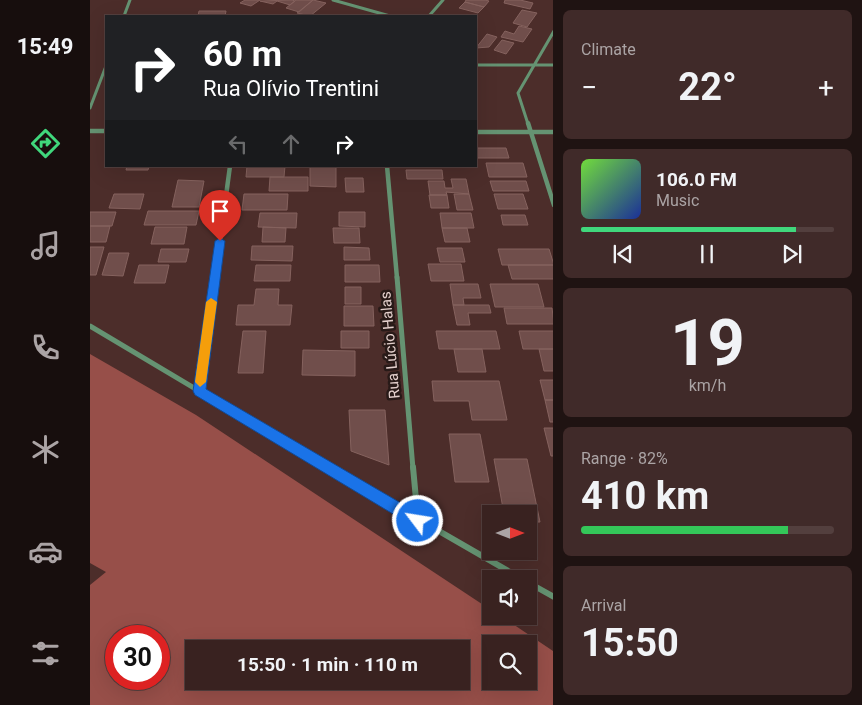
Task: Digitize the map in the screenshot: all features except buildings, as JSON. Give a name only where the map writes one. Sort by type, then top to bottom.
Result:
[{"type":"street","points":[[124,15],[130,0]]},
{"type":"street","points":[[332,0],[386,15]]},
{"type":"street","points":[[430,15],[443,0]]},
{"type":"street","points":[[553,31],[518,93],[553,205]]},
{"type":"street","points":[[477,65],[553,65]]},
{"type":"street","points":[[90,108],[105,69]]},
{"type":"street","points":[[90,131],[105,131]]},
{"type":"street","points":[[477,132],[553,132]]},
{"type":"street","points":[[199,391],[230,167]]},
{"type":"street","name":"Rua Lúcio Halas","points":[[388,167],[418,521]]},
{"type":"street","points":[[90,326],[418,521],[506,570]]},
{"type":"street","points":[[537,587],[553,596]]},
{"type":"shaded area","points":[[90,354],[196,415],[482,604],[482,625],[514,625],[529,635],[482,635],[482,690],[537,690],[537,640],[553,651],[553,705],[90,705],[90,585],[106,572],[90,563]]},
{"type":"slow traffic","points":[[200,382],[211,302]]},
{"type":"route","points":[[220,241],[199,391],[418,521]]}]
